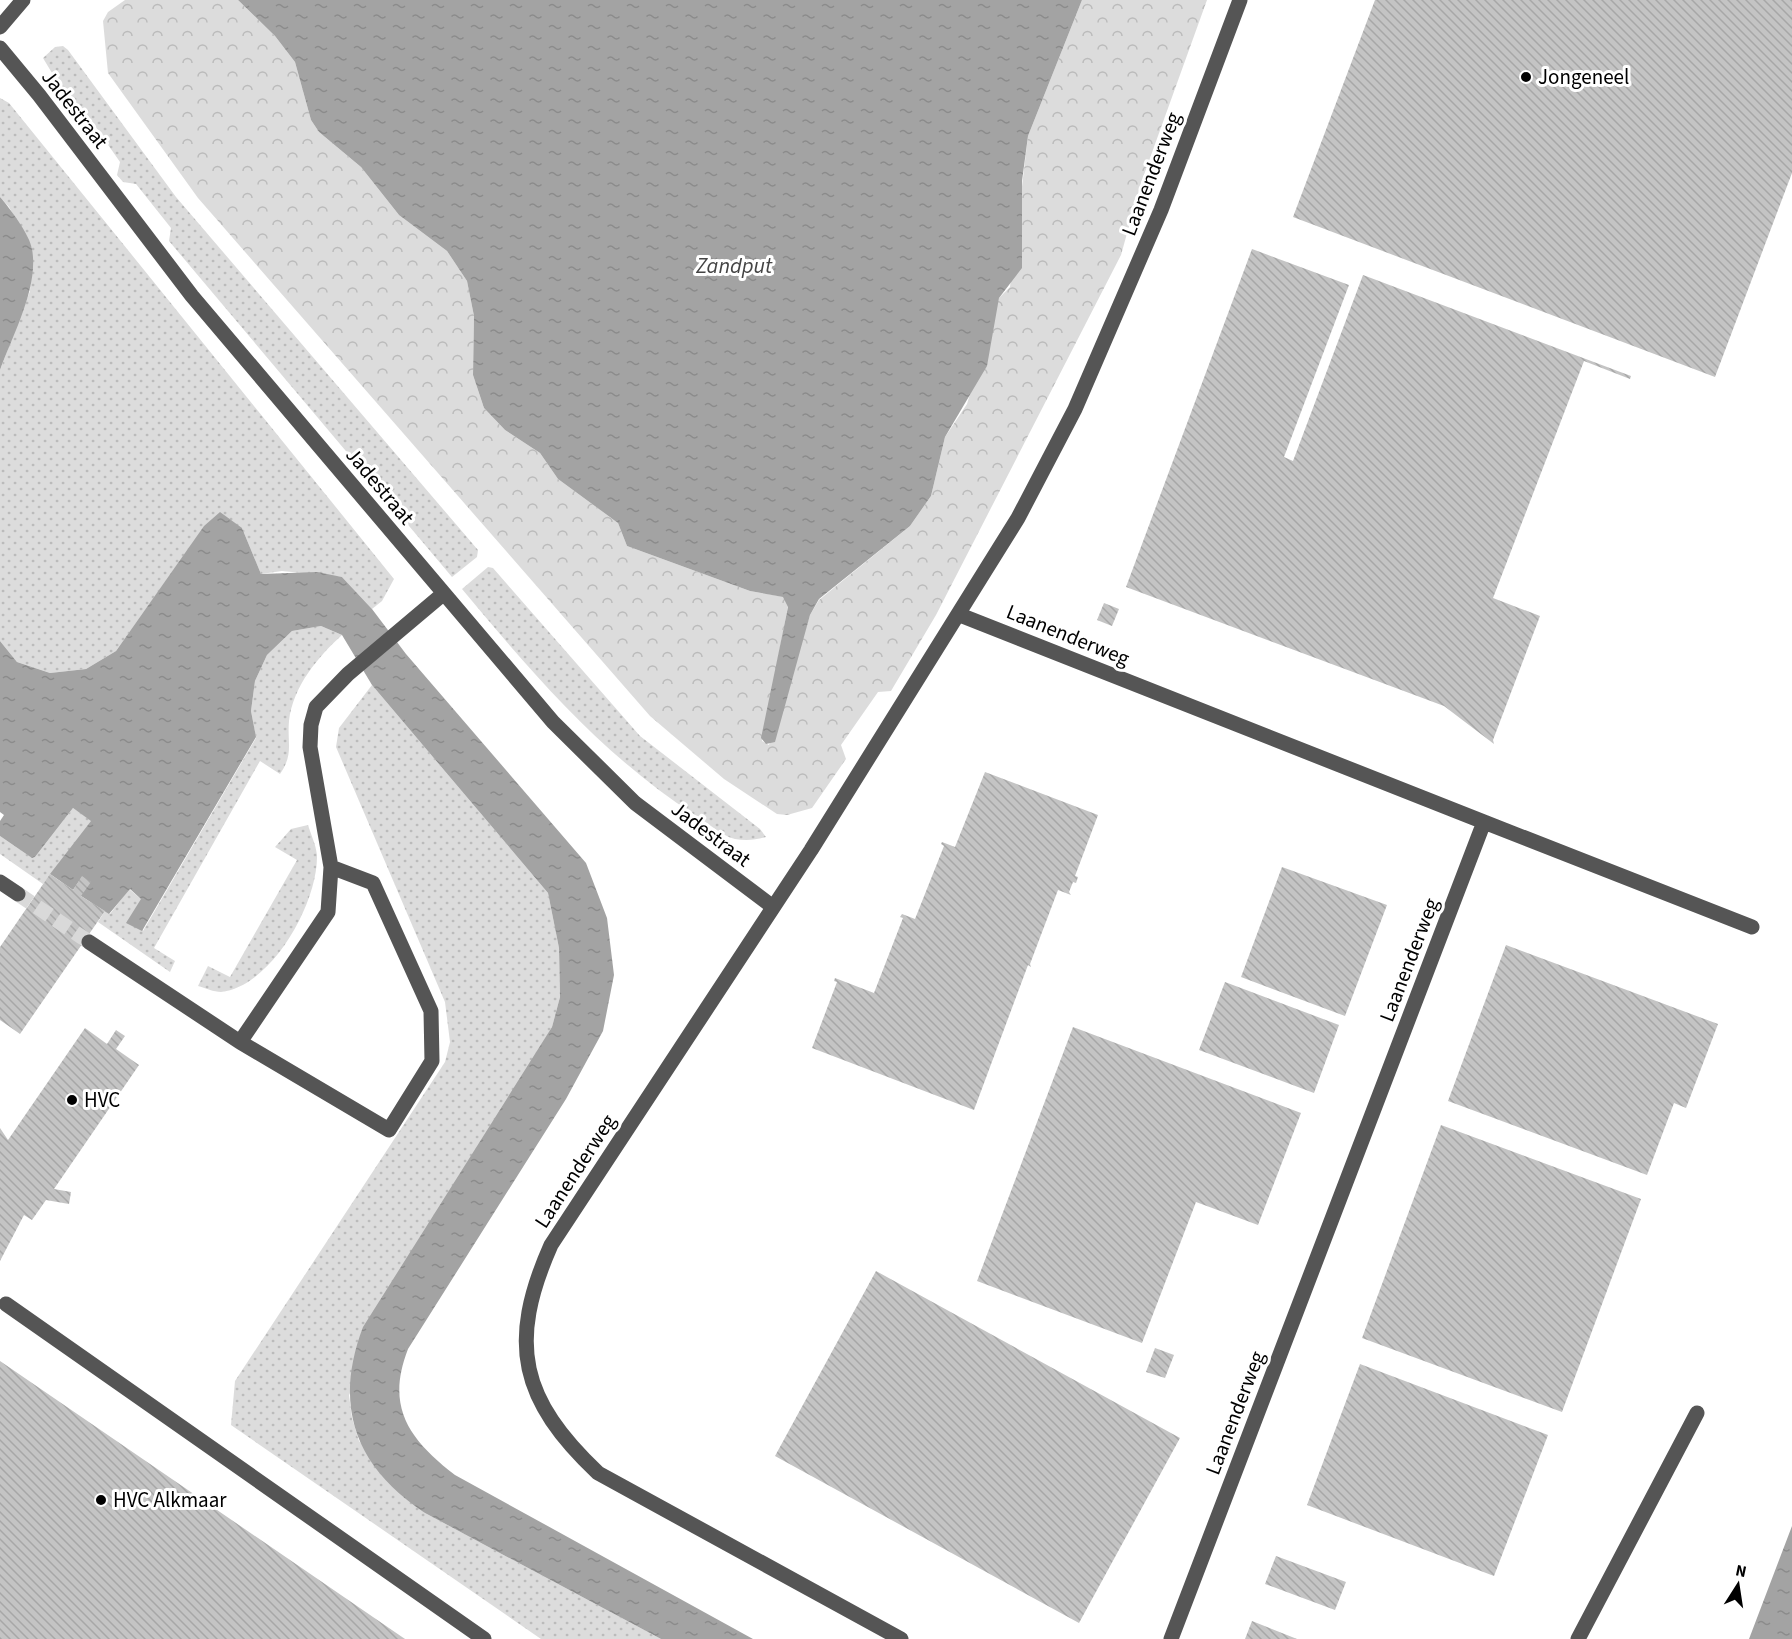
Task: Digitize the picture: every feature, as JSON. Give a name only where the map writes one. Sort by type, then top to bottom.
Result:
[{"type":"street","points":[[0,27],[23,0]]},
{"type":"street","name":"Laanenderweg","points":[[901,1639],[598,1473],[567,1444],[548,1418],[535,1393],[528,1356],[526,1319],[535,1282],[551,1245],[773,907],[960,615],[1018,518],[1075,409],[1161,210],[1240,0]]},
{"type":"street","name":"Jadestraat","points":[[0,48],[39,95],[192,297],[553,722],[634,802],[773,907]]},
{"type":"street","points":[[240,1042],[328,912],[331,867],[310,747],[311,725],[316,707],[348,674],[443,594]]},
{"type":"street","name":"Laanenderweg","points":[[960,615],[1485,822],[1171,1639]]},
{"type":"street","points":[[1485,822],[1752,927]]},
{"type":"street","points":[[89,942],[240,1042],[389,1130],[432,1061],[431,1011],[374,883],[331,867]]},
{"type":"street","points":[[0,882],[18,894]]},
{"type":"street","points":[[6,1304],[484,1639]]},
{"type":"street","points":[[1578,1639],[1697,1413]]},
{"type":"green space","points":[[125,0],[238,0],[275,36],[295,62],[311,120],[319,132],[361,167],[399,215],[447,251],[467,281],[474,316],[473,375],[484,408],[505,430],[540,453],[558,479],[618,523],[627,546],[750,591],[784,597],[788,606],[762,741],[769,745],[810,615],[819,600],[910,526],[931,496],[945,437],[967,404],[999,298],[1010,287],[1028,136],[1082,0],[1207,0],[1141,183],[1121,255],[936,615],[891,691],[878,692],[841,745],[846,759],[812,808],[787,815],[777,814],[724,779],[650,716],[198,198],[108,73],[103,21],[108,12]]},
{"type":"green space","points":[[63,46],[176,197],[478,550],[477,557],[452,577],[169,241],[171,228],[136,184],[123,182],[117,175],[120,162],[88,116],[76,113],[43,58],[55,47]]},
{"type":"green space","points":[[0,98],[9,103],[394,579],[382,601],[372,609],[342,577],[282,571],[261,574],[242,528],[204,527],[116,651],[86,669],[50,673],[17,662],[0,641],[0,370],[30,291],[32,248],[9,207],[0,197]]},
{"type":"green space","points":[[488,567],[493,568],[640,736],[760,829],[766,837],[743,840],[725,835],[661,792],[599,740],[542,682],[462,589]]},
{"type":"green space","points":[[321,626],[342,635],[324,653],[301,684],[291,708],[288,754],[284,767],[280,774],[260,761],[154,948],[175,961],[170,972],[98,922],[105,911],[110,914],[129,889],[141,899],[143,931],[256,738],[251,711],[255,681],[267,655],[292,631]]},
{"type":"green space","points":[[372,685],[548,893],[559,948],[560,997],[552,1027],[349,1395],[352,1418],[359,1441],[425,1513],[661,1639],[541,1639],[231,1425],[235,1381],[445,1062],[450,1042],[445,1002],[336,747],[339,728]]},
{"type":"green space","points":[[73,808],[92,821],[43,884],[0,854],[0,836],[32,858],[35,857]]},
{"type":"green space","points":[[308,825],[317,853],[315,876],[300,919],[288,940],[258,975],[240,986],[221,992],[198,986],[208,966],[230,977],[297,860],[275,847],[291,829]]},
{"type":"water","name":"Zandput","points":[[238,0],[1082,0],[1028,136],[1022,181],[1022,268],[999,298],[987,366],[945,437],[931,496],[910,526],[819,599],[810,615],[775,742],[766,744],[761,738],[788,607],[783,597],[750,591],[627,546],[618,523],[558,479],[540,453],[505,430],[484,408],[473,375],[474,316],[467,281],[447,251],[399,215],[361,167],[319,132],[311,120],[295,62],[275,36]]},
{"type":"water","points":[[0,197],[14,214],[27,236],[32,249],[33,264],[32,279],[24,310],[0,370]]},
{"type":"water","points":[[220,512],[242,528],[261,574],[317,572],[342,577],[372,609],[406,654],[586,863],[607,918],[614,975],[603,1031],[566,1099],[408,1349],[399,1389],[406,1421],[425,1449],[455,1475],[753,1639],[661,1639],[425,1513],[401,1495],[382,1476],[367,1455],[356,1432],[351,1408],[350,1383],[354,1356],[363,1327],[552,1027],[560,997],[559,948],[548,893],[372,685],[342,635],[321,626],[292,631],[267,655],[255,681],[251,711],[256,737],[142,931],[126,923],[141,899],[130,889],[109,914],[81,896],[82,877],[73,890],[50,874],[91,821],[73,808],[35,857],[32,858],[0,836],[0,821],[4,815],[0,812],[0,641],[17,662],[50,673],[86,669],[116,651],[204,526]]},
{"type":"water","points":[[1792,1526],[1792,1639],[1749,1639]]},
{"type":"building","points":[[1375,0],[1792,0],[1792,173],[1715,377],[1293,217]]},
{"type":"building","points":[[1252,249],[1349,285],[1284,457],[1293,461],[1363,275],[1631,376],[1630,379],[1584,361],[1493,598],[1540,616],[1493,740],[1494,744],[1444,706],[1126,587]]},
{"type":"building","points":[[1104,603],[1119,609],[1112,626],[1097,620]]},
{"type":"building","points":[[985,772],[1098,815],[1075,876],[1078,877],[1076,883],[1073,882],[1069,892],[1071,895],[1058,890],[1030,964],[1031,967],[1028,965],[974,1110],[812,1048],[837,982],[834,981],[835,978],[874,993],[903,918],[900,917],[902,914],[915,919],[944,846],[941,844],[942,842],[955,847]]},
{"type":"building","points":[[1282,867],[1387,905],[1345,1016],[1241,977]]},
{"type":"building","points":[[50,874],[73,890],[82,876],[91,882],[81,896],[105,911],[20,1034],[0,1020],[0,947]]},
{"type":"building","points":[[1506,945],[1718,1024],[1686,1108],[1674,1103],[1647,1175],[1448,1101]]},
{"type":"building","points":[[1225,982],[1339,1025],[1314,1093],[1199,1050]]},
{"type":"building","points":[[1073,1027],[1301,1113],[1258,1225],[1196,1202],[1142,1343],[977,1281]]},
{"type":"building","points":[[85,1028],[107,1044],[116,1030],[125,1036],[116,1049],[139,1065],[54,1189],[71,1192],[69,1204],[46,1200],[32,1220],[24,1215],[0,1261],[0,1128],[8,1140]]},
{"type":"building","points":[[1441,1125],[1641,1199],[1562,1412],[1362,1338]]},
{"type":"building","points":[[876,1271],[1180,1438],[1079,1623],[775,1456]]},
{"type":"building","points":[[1155,1348],[1174,1355],[1165,1378],[1146,1372]]},
{"type":"building","name":"HVC Alkmaar","points":[[0,1361],[405,1639],[0,1639]]},
{"type":"building","points":[[1360,1364],[1548,1435],[1494,1576],[1307,1505]]},
{"type":"building","points":[[1276,1556],[1346,1582],[1335,1610],[1265,1584]]},
{"type":"building","points":[[1252,1621],[1297,1639],[1245,1639]]},
{"type":"tunnel","points":[[18,894],[89,942]]},
{"type":"place","name":"Jongeneel","points":[[1526,77]]},
{"type":"place","name":"HVC","points":[[72,1100]]},
{"type":"place","name":"HVC Alkmaar","points":[[101,1500]]}]
